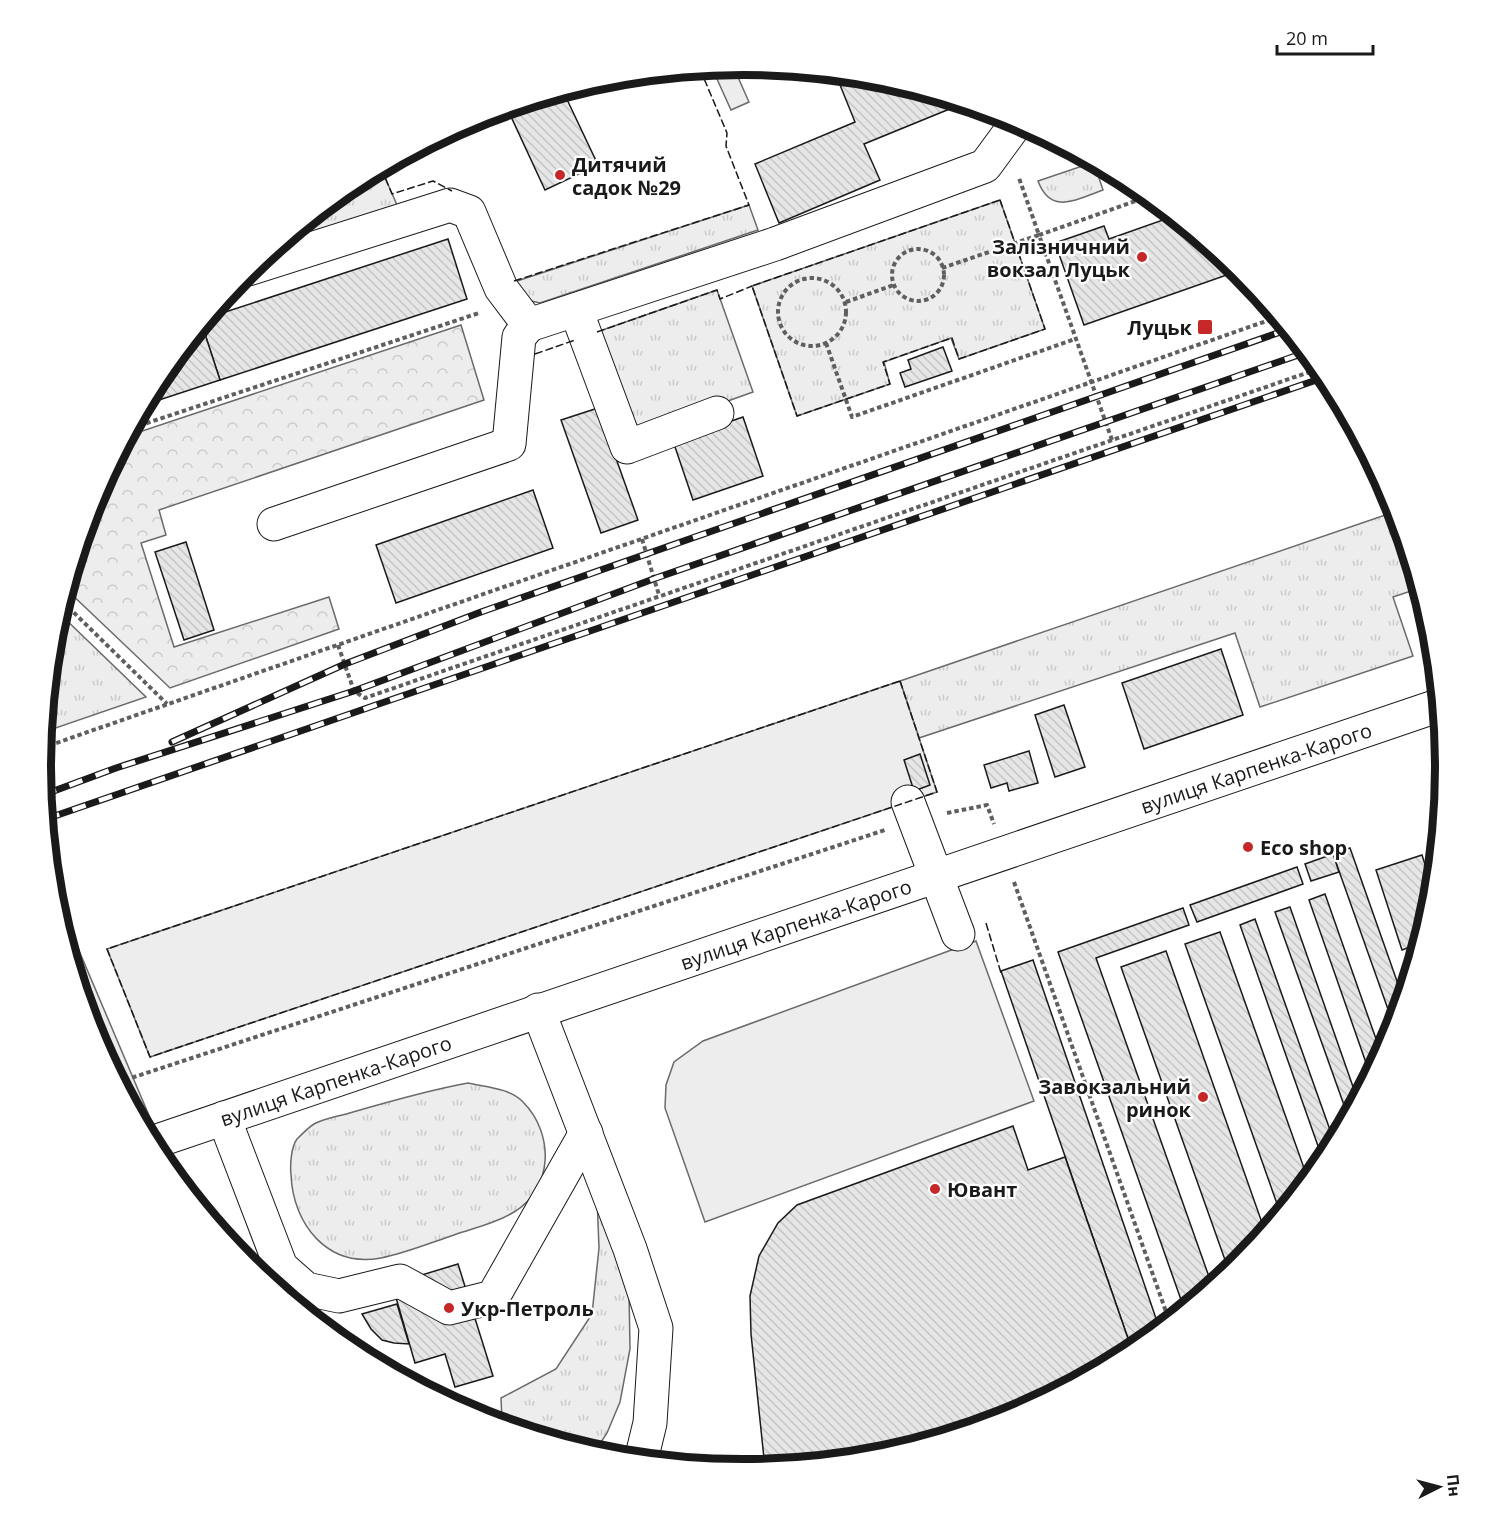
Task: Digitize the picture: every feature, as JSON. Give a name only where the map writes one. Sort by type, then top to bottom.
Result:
[{"type":"main road","points":[[274,524],[509,444],[519,337],[529,325],[775,244],[985,166],[1012,129]]},
{"type":"main road","points":[[272,262],[450,205],[469,212],[501,288],[529,325]]},
{"type":"main road","points":[[576,310],[627,447],[717,413]]},
{"type":"main road","name":"вулиця Карпенка-Карого","points":[[160,1140],[1433,707]]},
{"type":"main road","points":[[912,811],[958,934]]},
{"type":"main road","points":[[538,1010],[630,1249],[656,1328],[650,1423],[643,1452]]},
{"type":"main road","points":[[224,1118],[280,1267],[306,1289],[339,1296],[400,1281],[449,1308],[493,1297],[586,1133]]},
{"type":"main road","points":[[629,1450],[650,1423]]},
{"type":"path","points":[[1019,178],[1112,440]]},
{"type":"path","points":[[942,268],[1139,200]]},
{"type":"path","points":[[917,249],[930,252],[940,262],[942,268],[941,288],[932,298],[919,302],[905,298],[894,285],[892,276],[895,263],[904,253],[917,249]]},
{"type":"path","points":[[814,277],[828,280],[838,288],[846,302],[847,314],[844,327],[835,338],[826,343],[810,346],[797,343],[786,334],[779,323],[778,309],[781,296],[789,285],[801,279],[814,277]]},
{"type":"path","points":[[846,302],[894,285]]},
{"type":"path","points":[[142,425],[479,313],[501,288]]},
{"type":"path","points":[[52,745],[1270,319]]},
{"type":"path","points":[[826,343],[852,417],[1075,339]]},
{"type":"path","points":[[337,645],[354,691],[364,699],[1311,371]]},
{"type":"path","points":[[642,539],[659,596]]},
{"type":"path","points":[[70,609],[168,704]]},
{"type":"path","points":[[125,1080],[912,811],[987,804],[1167,1315]]},
{"type":"green space","points":[[1085,165],[1103,176],[1099,178],[1103,190],[1074,200],[1057,202],[1043,192],[1038,181]]},
{"type":"green space","points":[[384,176],[400,212],[284,249],[322,218]]},
{"type":"green space","points":[[1000,200],[1045,329],[959,359],[951,338],[884,362],[890,384],[797,416],[752,286]]},
{"type":"green space","points":[[749,205],[758,230],[540,303],[527,300],[514,282]]},
{"type":"green space","points":[[717,290],[753,392],[630,436],[594,333]]},
{"type":"green space","points":[[461,325],[484,400],[159,510],[166,535],[141,543],[174,647],[329,597],[339,629],[170,688],[73,596],[104,502],[138,432]]},
{"type":"green space","points":[[1388,514],[1413,590],[1393,597],[1413,656],[1260,707],[1235,633],[919,738],[900,681]]},
{"type":"green space","points":[[67,621],[146,697],[52,729],[57,677]]},
{"type":"green space","points":[[468,1083],[497,1089],[518,1097],[533,1115],[540,1129],[544,1144],[543,1175],[537,1189],[527,1202],[514,1212],[493,1222],[409,1251],[381,1258],[362,1259],[344,1256],[329,1249],[316,1239],[298,1210],[293,1193],[291,1161],[297,1139],[312,1125],[323,1120]]},
{"type":"green space","points":[[597,1197],[629,1291],[630,1349],[620,1402],[599,1445],[502,1416],[501,1398],[556,1369],[592,1314],[599,1248]]},
{"type":"shaded area","points":[[737,75],[749,102],[731,110],[715,76]]},
{"type":"shaded area","points":[[900,681],[937,792],[150,1057],[107,949]]},
{"type":"shaded area","points":[[71,933],[157,1135],[122,1074],[104,1033],[88,990]]},
{"type":"shaded area","points":[[976,941],[1034,1101],[705,1222],[665,1108],[666,1085],[674,1062],[703,1041]]},
{"type":"building","points":[[839,82],[879,88],[952,108],[864,144],[880,180],[779,223],[755,164],[855,122]]},
{"type":"building","points":[[566,98],[598,165],[545,190],[511,116]]},
{"type":"building","name":"Залізничний вокзал Луцьк","points":[[1166,219],[1229,274],[1084,325],[1055,243],[1104,226],[1109,239]]},
{"type":"building","points":[[448,239],[467,299],[220,380],[205,333],[221,313]]},
{"type":"building","points":[[205,333],[220,380],[157,401]]},
{"type":"building","points":[[943,347],[952,371],[905,387],[900,373],[911,369],[908,360]]},
{"type":"building","points":[[598,408],[638,520],[601,533],[561,420]]},
{"type":"building","points":[[743,417],[763,476],[693,500],[673,441]]},
{"type":"building","points":[[533,490],[553,548],[396,603],[376,545]]},
{"type":"building","points":[[186,542],[214,630],[184,640],[155,552]]},
{"type":"building","points":[[1221,649],[1243,715],[1144,749],[1122,683]]},
{"type":"building","points":[[1064,705],[1085,767],[1055,777],[1035,715]]},
{"type":"building","points":[[1029,751],[1038,783],[1009,791],[1007,783],[991,788],[984,765]]},
{"type":"building","points":[[920,754],[930,785],[914,791],[904,760]]},
{"type":"building","points":[[1350,848],[1400,988],[1390,1015],[1333,854]]},
{"type":"building","points":[[1333,854],[1339,872],[1311,881],[1305,864]]},
{"type":"building","points":[[1422,855],[1428,873],[1412,946],[1402,950],[1376,870]]},
{"type":"building","points":[[1297,867],[1303,884],[1197,922],[1190,905]]},
{"type":"building","points":[[1325,894],[1378,1044],[1368,1068],[1309,900]]},
{"type":"building","points":[[1290,907],[1355,1092],[1346,1109],[1275,912]]},
{"type":"building","points":[[1183,908],[1189,925],[1096,958],[1210,1279],[1182,1303],[1058,952]]},
{"type":"building","points":[[1255,919],[1331,1133],[1320,1151],[1240,925]]},
{"type":"building","points":[[1220,932],[1305,1172],[1278,1207],[1185,944]]},
{"type":"building","points":[[1166,951],[1263,1225],[1226,1263],[1121,967]]},
{"type":"building","points":[[1033,960],[1157,1322],[1129,1342],[1001,971]]},
{"type":"building","name":"Ювант","points":[[1013,1126],[1028,1170],[1065,1157],[1129,1342],[1050,1389],[966,1423],[879,1447],[789,1459],[764,1460],[751,1334],[750,1296],[759,1256],[778,1223],[797,1205]]},
{"type":"building","points":[[458,1264],[493,1376],[455,1387],[445,1354],[415,1363],[392,1284]]},
{"type":"building","points":[[397,1304],[409,1344],[382,1340],[371,1329],[362,1314]]},
{"type":"railway","points":[[172,742],[345,664],[481,612],[1281,332]]},
{"type":"railway","points":[[52,792],[116,768],[354,691],[656,578],[1299,355]]},
{"type":"railway","points":[[52,817],[1317,380]]},
{"type":"fence","points":[[514,281],[749,205],[726,146],[727,133],[703,76]]},
{"type":"fence","points":[[384,176],[392,194],[433,181],[452,191]]},
{"type":"fence","points":[[1000,200],[1045,329],[959,359],[952,338],[883,362],[890,384],[797,416],[752,286],[1000,200]]},
{"type":"fence","points":[[597,332],[717,290],[720,299],[752,286]]},
{"type":"fence","points":[[535,354],[575,340]]},
{"type":"fence","points":[[900,681],[937,792],[150,1057],[107,949],[900,681]]},
{"type":"fence","points":[[986,923],[1001,973]]},
{"type":"place","name":"Дитячий садок №29","points":[[560,175]]},
{"type":"place","name":"Залізничний вокзал Луцьк","points":[[1142,257]]},
{"type":"place","name":"Луцьк","points":[[1205,327]]},
{"type":"place","name":"Eco shop","points":[[1248,847]]},
{"type":"place","name":"Завокзальний ринок","points":[[1203,1097]]},
{"type":"place","name":"Ювант","points":[[935,1189]]},
{"type":"place","name":"Укр-Петроль","points":[[449,1308]]}]
